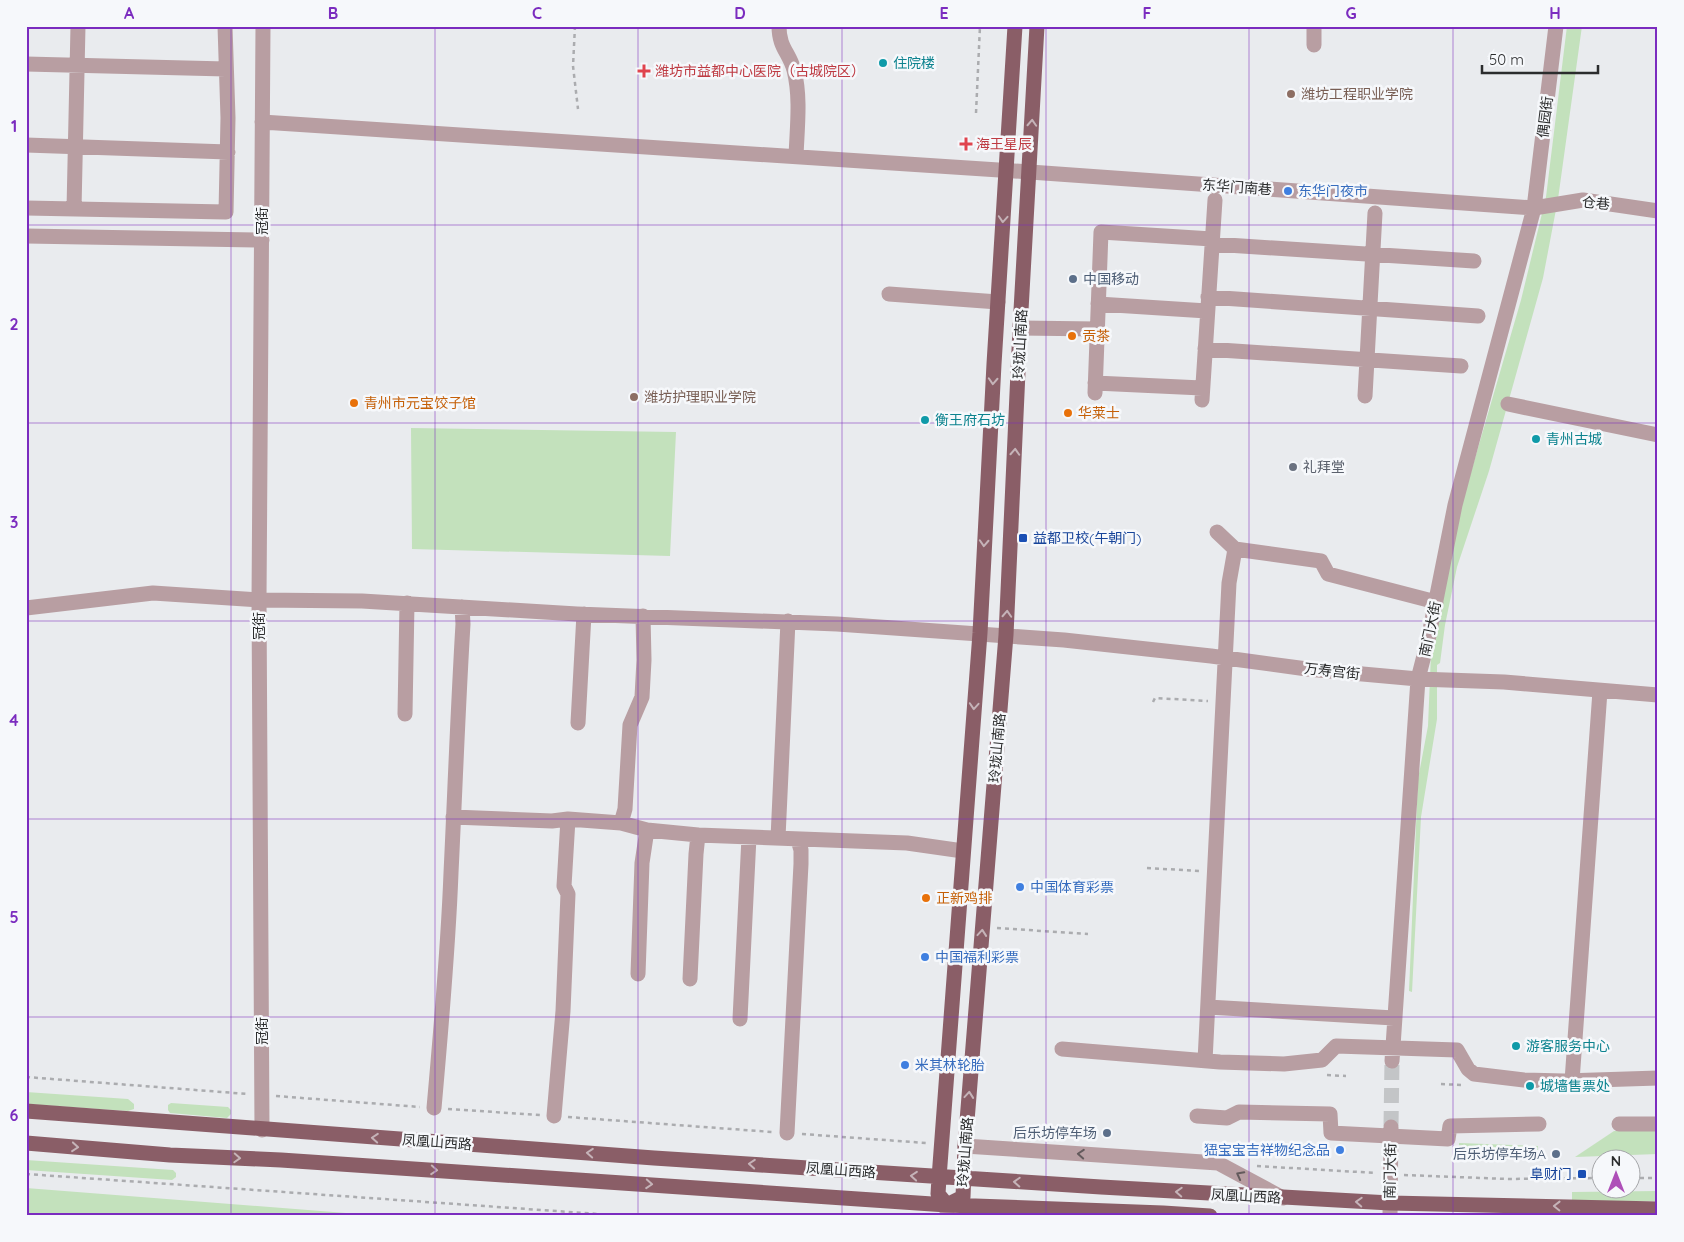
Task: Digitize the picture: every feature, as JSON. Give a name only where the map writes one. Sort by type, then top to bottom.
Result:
[{"type":"main road","name":"玲珑山南路","points":[[1015,26],[980,633],[938,1194],[947,1210],[963,1197],[965,1146],[1006,635],[1020,328],[1037,26]]},
{"type":"main road","name":"凤凰山西路","points":[[26,1112],[939,1178],[1283,1198],[1390,1210],[1658,1209]]},
{"type":"main road","name":"凤凰山西路","points":[[26,1143],[170,1155],[290,1160],[947,1210],[1163,1212],[1210,1216]]},
{"type":"street","points":[[74,209],[78,26]]},
{"type":"street","points":[[26,208],[226,212],[228,152],[226,26]]},
{"type":"street","name":"冠街","points":[[262,1130],[259,600],[263,26]]},
{"type":"street","points":[[779,26],[779,40],[794,71],[798,107],[796,157]]},
{"type":"street","points":[[1314,26],[1314,45]]},
{"type":"street","name":"偶园街","points":[[1534,208],[1556,26]]},
{"type":"street","points":[[26,64],[226,69]]},
{"type":"street","name":"东华门南巷","points":[[262,122],[1007,170],[1534,208]]},
{"type":"street","points":[[26,145],[228,152]]},
{"type":"street","points":[[1215,200],[1212,242],[1202,394],[1095,388],[1101,232],[1212,242],[1474,261]]},
{"type":"street","name":"仓巷","points":[[1534,208],[1583,200],[1658,211]]},
{"type":"street","name":"南门大街","points":[[1392,1054],[1418,679],[1436,602],[1455,505],[1534,208]]},
{"type":"street","points":[[1365,396],[1375,213]]},
{"type":"street","points":[[26,236],[262,240]]},
{"type":"street","points":[[889,294],[998,302]]},
{"type":"street","points":[[1098,304],[1208,304],[1370,308],[1478,316]]},
{"type":"street","points":[[1020,328],[1097,329]]},
{"type":"street","points":[[1205,349],[1462,366]]},
{"type":"street","points":[[1508,404],[1658,435]]},
{"type":"street","points":[[1217,532],[1235,549],[1321,561],[1328,574],[1436,602]]},
{"type":"street","points":[[1205,1061],[1224,658],[1229,583],[1235,549]]},
{"type":"street","name":"万寿宫街","points":[[26,608],[153,593],[259,600],[362,601],[584,614],[788,621],[1006,635],[1224,658],[1307,669],[1418,679],[1504,682],[1658,695]]},
{"type":"street","points":[[405,714],[407,604]]},
{"type":"street","points":[[434,1108],[451,874],[464,624],[462,607]]},
{"type":"street","points":[[578,723],[584,614]]},
{"type":"street","points":[[621,823],[625,809],[630,725],[642,697],[644,660],[643,616]]},
{"type":"street","points":[[778,838],[788,621]]},
{"type":"street","points":[[1572,1081],[1600,690]]},
{"type":"street","points":[[453,817],[552,821],[568,819],[621,823],[646,830],[698,835],[906,843],[963,852]]},
{"type":"street","points":[[554,1116],[568,894],[564,886],[568,819]]},
{"type":"street","points":[[638,974],[642,858],[646,830]]},
{"type":"street","points":[[690,979],[698,835]]},
{"type":"street","points":[[740,1019],[749,837]]},
{"type":"street","points":[[787,1133],[801,864],[801,850],[798,840]]},
{"type":"street","points":[[1208,1007],[1394,1018]]},
{"type":"street","points":[[1062,1049],[1205,1061],[1284,1064],[1322,1060],[1336,1046],[1392,1054],[1456,1050],[1468,1069],[1474,1074],[1524,1080],[1572,1081],[1658,1078]]},
{"type":"street","points":[[1197,1116],[1227,1118],[1238,1112],[1330,1114],[1330,1133],[1391,1131],[1448,1139],[1450,1126],[1539,1124]]},
{"type":"street","points":[[1620,1124],[1658,1124]]},
{"type":"street","name":"南门大街","points":[[1390,1210],[1391,1131]]},
{"type":"street","points":[[965,1146],[1218,1163],[1283,1198]]},
{"type":"path","points":[[575,26],[573,66],[578,109]]},
{"type":"path","points":[[976,113],[980,26]]},
{"type":"path","points":[[1153,702],[1155,698],[1222,702]]},
{"type":"path","points":[[1147,868],[1214,872]]},
{"type":"path","points":[[983,927],[1088,934]]},
{"type":"path","points":[[26,1077],[941,1144]]},
{"type":"path","points":[[26,1174],[627,1216]]},
{"type":"path","points":[[1576,1179],[1592,1178]]},
{"type":"path","points":[[1642,1178],[1658,1178]]},
{"type":"green space","points":[[1567,26],[1582,26],[1558,199],[1543,278],[1489,471],[1457,567],[1445,625],[1440,663],[1437,665],[1437,719],[1421,817],[1412,992],[1409,991],[1418,779],[1428,726],[1431,654],[1464,496],[1521,300],[1546,197]]},
{"type":"green space","points":[[411,428],[676,432],[670,556],[412,549]]},
{"type":"green space","points":[[26,1092],[128,1099],[134,1104],[134,1109],[128,1111],[26,1104]]},
{"type":"green space","points":[[171,1103],[228,1107],[231,1110],[231,1114],[227,1118],[170,1113],[168,1105]]},
{"type":"green space","points":[[1658,1130],[1658,1154],[1642,1155],[1642,1150],[1592,1150],[1592,1156],[1575,1157],[1614,1131]]},
{"type":"green space","points":[[1459,1143],[1538,1146],[1537,1158],[1459,1154]]},
{"type":"green space","points":[[26,1160],[173,1170],[176,1173],[176,1177],[172,1180],[26,1170]]},
{"type":"green space","points":[[26,1188],[384,1216],[26,1216]]},
{"type":"green space","points":[[1642,1191],[1658,1191],[1658,1201],[1572,1202],[1572,1192],[1592,1192],[1592,1200],[1642,1200]]},
{"type":"tunnel","points":[[1391,1126],[1392,1061]]},
{"type":"place","name":"住院楼","points":[[883,63]]},
{"type":"place","name":"潍坊市益都中心医院（古城院区）","points":[[644,71]]},
{"type":"place","name":"潍坊工程职业学院","points":[[1291,94]]},
{"type":"place","name":"海王星辰","points":[[966,144]]},
{"type":"place","name":"东华门夜市","points":[[1288,191]]},
{"type":"place","name":"中国移动","points":[[1073,279]]},
{"type":"place","name":"贡茶","points":[[1072,336]]},
{"type":"place","name":"潍坊护理职业学院","points":[[634,397]]},
{"type":"place","name":"青州市元宝饺子馆","points":[[354,403]]},
{"type":"place","name":"华莱士","points":[[1068,413]]},
{"type":"place","name":"衡王府石坊","points":[[925,420]]},
{"type":"place","name":"青州古城","points":[[1536,439]]},
{"type":"place","name":"礼拜堂","points":[[1293,467]]},
{"type":"place","name":"益都卫校(午朝门)","points":[[1023,538]]},
{"type":"place","name":"中国体育彩票","points":[[1020,887]]},
{"type":"place","name":"正新鸡排","points":[[926,898]]},
{"type":"place","name":"中国福利彩票","points":[[925,957]]},
{"type":"place","name":"游客服务中心","points":[[1516,1046]]},
{"type":"place","name":"米其林轮胎","points":[[905,1065]]},
{"type":"place","name":"城墙售票处","points":[[1530,1086]]},
{"type":"place","name":"后乐坊停车场","points":[[1107,1133]]},
{"type":"place","name":"峱宝宝吉祥物纪念品","points":[[1340,1150]]},
{"type":"place","name":"后乐坊停车场A","points":[[1556,1154]]},
{"type":"place","name":"阜财门","points":[[1582,1174]]}]
